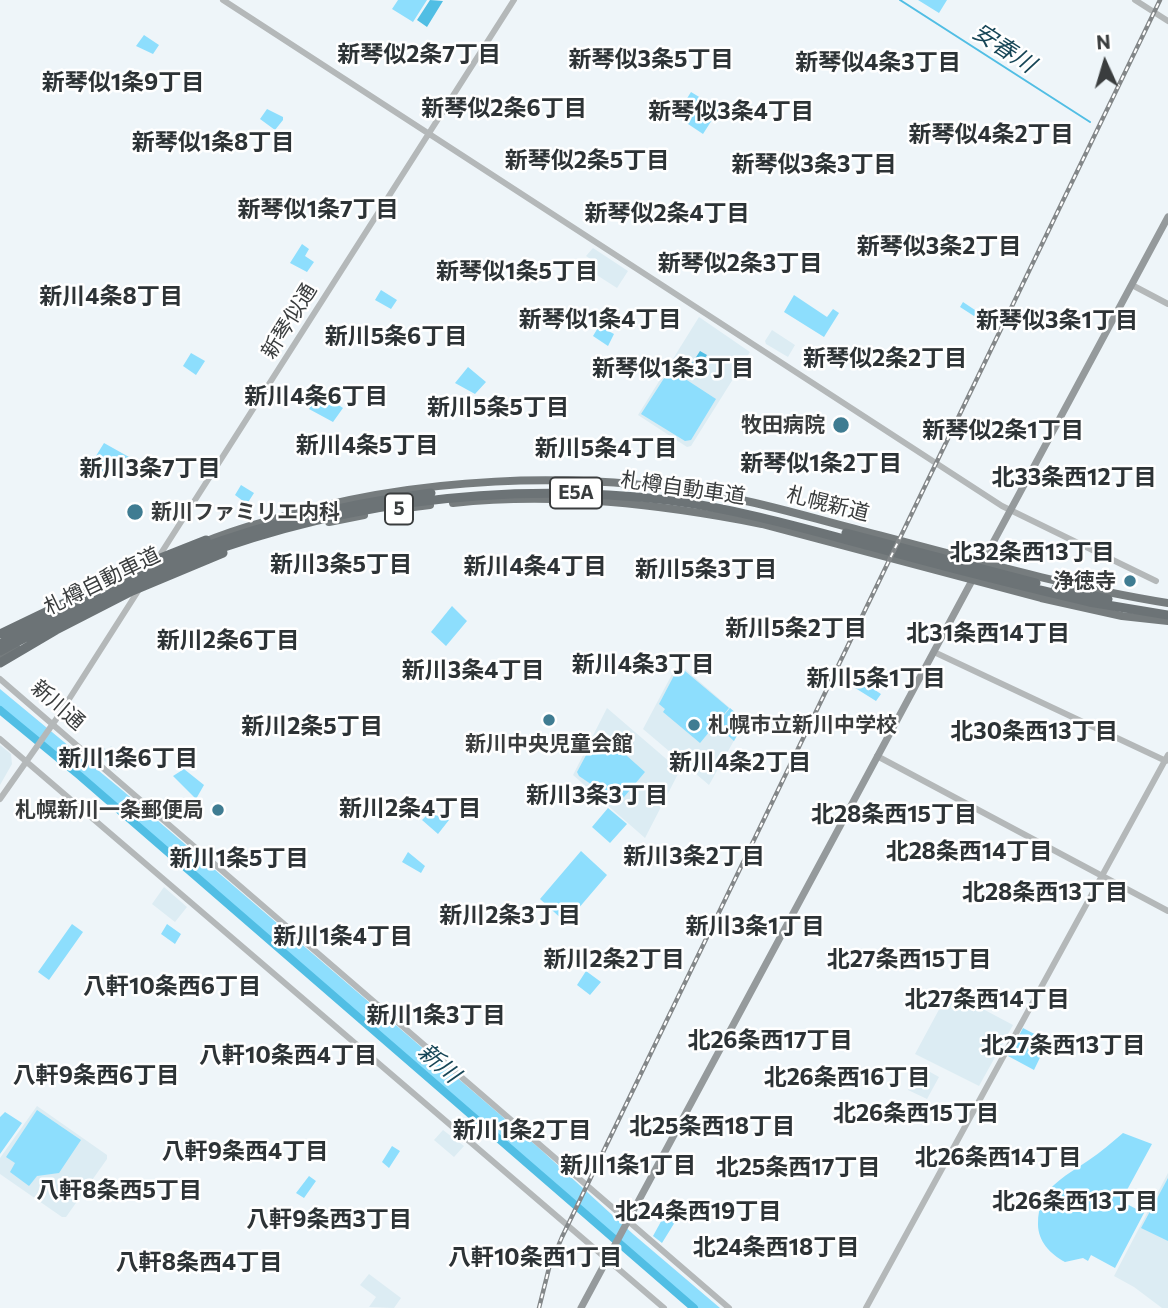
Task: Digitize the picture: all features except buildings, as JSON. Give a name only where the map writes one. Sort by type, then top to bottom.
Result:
[{"type":"highway","name":"札幌新道","points":[[0,642],[100,589],[207,541],[305,509],[389,493],[477,483],[544,481],[666,488],[728,497],[1049,580],[1168,603]]},
{"type":"highway","name":"札樽自動車道","points":[[0,642],[157,565],[247,532],[320,512],[390,498],[457,490],[581,487],[665,494],[767,513],[1046,586],[1168,609]]},
{"type":"highway","name":"札樽自動車道","points":[[0,650],[161,571],[250,538],[365,510],[451,496],[523,492],[587,493],[669,500],[764,517],[1044,592],[1168,615]]},
{"type":"highway","name":"札幌新道","points":[[0,656],[143,583],[189,563],[252,541],[392,510],[466,501],[603,500],[665,507],[762,524],[1041,598],[1122,616],[1168,621]]},
{"type":"highway","points":[[0,634],[121,575],[189,546],[251,527],[320,512]]},
{"type":"highway","points":[[0,663],[107,603],[168,575],[300,524]]},
{"type":"highway","points":[[34,637],[55,630]]},
{"type":"main road","points":[[581,1308],[1168,217]]},
{"type":"street","points":[[223,0],[1010,511],[1156,581]]},
{"type":"street","name":"新琴似通","points":[[0,799],[51,727],[513,0]]},
{"type":"street","points":[[1135,0],[1168,20]]},
{"type":"street","points":[[1132,285],[1168,304]]},
{"type":"street","points":[[866,1308],[1101,875],[1167,759],[934,652]]},
{"type":"street","name":"新川通","points":[[0,679],[51,727],[729,1308]]},
{"type":"street","points":[[0,738],[29,759],[609,1255],[664,1308]]},
{"type":"street","points":[[877,757],[1168,911]]},
{"type":"shaded area","points":[[398,0],[427,0],[413,22],[392,9]]},
{"type":"shaded area","points":[[430,0],[443,1],[427,27],[417,20]]},
{"type":"shaded area","points":[[918,0],[947,0],[939,13]]},
{"type":"shaded area","points":[[144,35],[159,45],[153,54],[136,46]]},
{"type":"shaded area","points":[[691,92],[719,109],[703,134],[676,116]]},
{"type":"shaded area","points":[[267,109],[283,117],[275,130],[260,119]]},
{"type":"shaded area","points":[[302,244],[309,249],[305,256],[314,262],[307,272],[290,263]]},
{"type":"shaded area","points":[[593,248],[628,271],[617,288],[592,272],[598,264],[586,256]]},
{"type":"shaded area","points":[[381,290],[397,300],[391,309],[375,300]]},
{"type":"shaded area","points":[[794,295],[827,317],[833,309],[839,313],[824,337],[784,312]]},
{"type":"shaded area","points":[[963,302],[984,316],[989,309],[995,313],[988,325],[960,307]]},
{"type":"shaded area","points":[[699,317],[750,352],[691,446],[687,447],[638,415]]},
{"type":"shaded area","points":[[599,326],[614,334],[608,346],[593,336]]},
{"type":"shaded area","points":[[772,330],[795,345],[788,357],[766,344],[765,341]]},
{"type":"shaded area","points":[[700,351],[707,355],[694,375],[687,371]]},
{"type":"shaded area","points":[[191,353],[205,361],[196,375],[183,366]]},
{"type":"shaded area","points":[[468,367],[486,382],[475,394],[455,383]]},
{"type":"shaded area","points":[[670,369],[716,399],[691,440],[685,441],[641,414]]},
{"type":"shaded area","points":[[319,392],[343,408],[333,422],[309,409]]},
{"type":"shaded area","points":[[104,443],[129,457],[120,473],[112,469],[108,475],[91,464]]},
{"type":"shaded area","points":[[241,485],[254,493],[247,504],[235,495]]},
{"type":"shaded area","points":[[452,606],[467,621],[446,646],[431,632]]},
{"type":"shaded area","name":"札幌市立新川中学校","points":[[678,663],[745,721],[709,785],[643,729]]},
{"type":"shaded area","points":[[679,666],[729,708],[700,743],[663,712],[665,709],[659,704]]},
{"type":"shaded area","points":[[858,679],[881,694],[876,701],[852,686]]},
{"type":"shaded area","points":[[0,689],[122,790],[539,1148],[633,1234],[720,1308],[698,1308],[636,1255],[0,706]]},
{"type":"shaded area","points":[[607,708],[679,772],[645,838],[573,775]]},
{"type":"shaded area","points":[[730,708],[745,721],[734,741],[716,725]]},
{"type":"shaded area","points":[[599,731],[645,772],[619,803],[577,772]]},
{"type":"shaded area","points":[[0,745],[11,754],[12,764],[0,785]]},
{"type":"shaded area","points":[[102,746],[107,750],[111,746],[128,760],[116,771],[96,753]]},
{"type":"shaded area","points":[[184,769],[204,785],[196,799],[173,776]]},
{"type":"shaded area","points":[[608,808],[627,824],[610,843],[592,827]]},
{"type":"shaded area","points":[[434,813],[437,816],[441,813],[449,820],[438,834],[422,820],[427,815],[430,818]]},
{"type":"shaded area","points":[[581,851],[607,875],[566,923],[540,899]]},
{"type":"shaded area","points":[[408,852],[425,866],[421,873],[402,862]]},
{"type":"shaded area","points":[[164,887],[187,907],[175,922],[152,904]]},
{"type":"shaded area","points":[[72,924],[83,932],[49,980],[38,972]]},
{"type":"shaded area","points":[[167,924],[181,934],[175,944],[161,934]]},
{"type":"shaded area","points":[[586,971],[601,982],[590,995],[577,985]]},
{"type":"shaded area","points":[[949,991],[1013,1025],[979,1086],[915,1054]]},
{"type":"shaded area","points":[[1023,1028],[1048,1041],[1034,1070],[1008,1056]]},
{"type":"shaded area","points":[[921,1067],[939,1077],[927,1099],[908,1090]]},
{"type":"shaded area","points":[[37,1106],[107,1155],[107,1159],[66,1217],[62,1217],[0,1174],[0,1158]]},
{"type":"shaded area","points":[[37,1110],[81,1140],[59,1173],[37,1176],[29,1186],[10,1172],[15,1163],[6,1157]]},
{"type":"shaded area","points":[[5,1112],[22,1123],[0,1154],[0,1117]]},
{"type":"shaded area","points":[[443,1130],[464,1146],[454,1157],[434,1140]]},
{"type":"shaded area","points":[[1123,1133],[1152,1144],[1121,1201],[1144,1213],[1115,1268],[1091,1255],[1088,1261],[1083,1258],[1065,1262],[1050,1251],[1040,1236],[1038,1224],[1042,1201],[1061,1179]]},
{"type":"shaded area","points":[[392,1146],[400,1151],[389,1168],[382,1162]]},
{"type":"shaded area","points":[[1168,1173],[1168,1308],[1162,1308],[1114,1276]]},
{"type":"shaded area","points":[[309,1176],[316,1181],[304,1198],[296,1193]]},
{"type":"shaded area","points":[[1168,1178],[1168,1241],[1141,1228]]},
{"type":"shaded area","points":[[664,1216],[675,1222],[662,1243],[653,1236]]},
{"type":"shaded area","points":[[369,1274],[401,1298],[394,1308],[369,1307],[376,1297],[360,1285]]},
{"type":"waterway","name":"安春川","points":[[900,0],[1090,122]]},
{"type":"waterway","name":"新川","points":[[0,710],[80,776],[694,1308]]},
{"type":"railway","points":[[539,1308],[549,1268],[562,1237],[1160,0]]},
{"type":"place","name":"牧田病院","points":[[841,425]]},
{"type":"place","name":"新川ファミリエ内科","points":[[135,512]]},
{"type":"place","name":"浄徳寺","points":[[1130,581]]},
{"type":"place","name":"新川中央児童会館","points":[[549,720]]},
{"type":"place","name":"札幌市立新川中学校","points":[[694,725]]},
{"type":"place","name":"札幌新川一条郵便局","points":[[218,810]]},
{"type":"district","name":"新琴似2条7丁目","points":[[419,54]]},
{"type":"district","name":"新琴似3条5丁目","points":[[651,59]]},
{"type":"district","name":"新琴似4条3丁目","points":[[878,62]]},
{"type":"district","name":"新琴似1条9丁目","points":[[123,82]]},
{"type":"district","name":"新琴似2条6丁目","points":[[504,108]]},
{"type":"district","name":"新琴似3条4丁目","points":[[731,111]]},
{"type":"district","name":"新琴似4条2丁目","points":[[991,134]]},
{"type":"district","name":"新琴似1条8丁目","points":[[213,142]]},
{"type":"district","name":"新琴似2条5丁目","points":[[587,160]]},
{"type":"district","name":"新琴似3条3丁目","points":[[814,164]]},
{"type":"district","name":"新琴似1条7丁目","points":[[318,209]]},
{"type":"district","name":"新琴似2条4丁目","points":[[667,213]]},
{"type":"district","name":"新琴似3条2丁目","points":[[939,246]]},
{"type":"district","name":"新琴似2条3丁目","points":[[740,263]]},
{"type":"district","name":"新琴似1条5丁目","points":[[517,271]]},
{"type":"district","name":"新川4条8丁目","points":[[111,296]]},
{"type":"district","name":"新琴似1条4丁目","points":[[600,319]]},
{"type":"district","name":"新琴似3条1丁目","points":[[1057,320]]},
{"type":"district","name":"新川5条6丁目","points":[[396,336]]},
{"type":"district","name":"新琴似2条2丁目","points":[[885,358]]},
{"type":"district","name":"新琴似1条3丁目","points":[[673,368]]},
{"type":"district","name":"新川4条6丁目","points":[[316,396]]},
{"type":"district","name":"新川5条5丁目","points":[[498,407]]},
{"type":"district","name":"新琴似2条1丁目","points":[[1003,430]]},
{"type":"district","name":"新川4条5丁目","points":[[367,445]]},
{"type":"district","name":"新川5条4丁目","points":[[606,448]]},
{"type":"district","name":"新琴似1条2丁目","points":[[821,463]]},
{"type":"district","name":"新川3条7丁目","points":[[150,468]]},
{"type":"district","name":"北33条西12丁目","points":[[1074,477]]},
{"type":"district","name":"北32条西13丁目","points":[[1032,552]]},
{"type":"district","name":"新川3条5丁目","points":[[341,564]]},
{"type":"district","name":"新川4条4丁目","points":[[535,566]]},
{"type":"district","name":"新川5条3丁目","points":[[706,569]]},
{"type":"district","name":"新川5条2丁目","points":[[796,628]]},
{"type":"district","name":"北31条西14丁目","points":[[988,633]]},
{"type":"district","name":"新川2条6丁目","points":[[228,640]]},
{"type":"district","name":"新川4条3丁目","points":[[643,664]]},
{"type":"district","name":"新川3条4丁目","points":[[473,670]]},
{"type":"district","name":"新川5条1丁目","points":[[876,678]]},
{"type":"district","name":"新川2条5丁目","points":[[312,726]]},
{"type":"district","name":"北30条西13丁目","points":[[1034,731]]},
{"type":"district","name":"新川1条6丁目","points":[[128,758]]},
{"type":"district","name":"新川4条2丁目","points":[[740,762]]},
{"type":"district","name":"新川3条3丁目","points":[[597,795]]},
{"type":"district","name":"新川2条4丁目","points":[[410,808]]},
{"type":"district","name":"北28条西15丁目","points":[[894,814]]},
{"type":"district","name":"北28条西14丁目","points":[[969,851]]},
{"type":"district","name":"新川3条2丁目","points":[[694,856]]},
{"type":"district","name":"新川1条5丁目","points":[[239,858]]},
{"type":"district","name":"北28条西13丁目","points":[[1045,892]]},
{"type":"district","name":"新川2条3丁目","points":[[510,915]]},
{"type":"district","name":"新川3条1丁目","points":[[755,926]]},
{"type":"district","name":"新川1条4丁目","points":[[343,936]]},
{"type":"district","name":"新川2条2丁目","points":[[614,959]]},
{"type":"district","name":"北27条西15丁目","points":[[909,959]]},
{"type":"district","name":"八軒10条西6丁目","points":[[172,986]]},
{"type":"district","name":"北27条西14丁目","points":[[987,999]]},
{"type":"district","name":"新川1条3丁目","points":[[436,1015]]},
{"type":"district","name":"北26条西17丁目","points":[[770,1040]]},
{"type":"district","name":"北27条西13丁目","points":[[1063,1045]]},
{"type":"district","name":"八軒10条西4丁目","points":[[288,1055]]},
{"type":"district","name":"八軒9条西6丁目","points":[[96,1075]]},
{"type":"district","name":"北26条西16丁目","points":[[847,1077]]},
{"type":"district","name":"北26条西15丁目","points":[[916,1113]]},
{"type":"district","name":"北25条西18丁目","points":[[712,1126]]},
{"type":"district","name":"新川1条2丁目","points":[[522,1130]]},
{"type":"district","name":"八軒9条西4丁目","points":[[245,1151]]},
{"type":"district","name":"北26条西14丁目","points":[[998,1157]]},
{"type":"district","name":"新川1条1丁目","points":[[628,1165]]},
{"type":"district","name":"北25条西17丁目","points":[[798,1167]]},
{"type":"district","name":"八軒8条西5丁目","points":[[119,1190]]},
{"type":"district","name":"北26条西13丁目","points":[[1075,1201]]},
{"type":"district","name":"北24条西19丁目","points":[[698,1211]]},
{"type":"district","name":"八軒9条西3丁目","points":[[329,1219]]},
{"type":"district","name":"北24条西18丁目","points":[[776,1247]]},
{"type":"district","name":"八軒10条西1丁目","points":[[535,1257]]},
{"type":"district","name":"八軒8条西4丁目","points":[[199,1262]]}]
